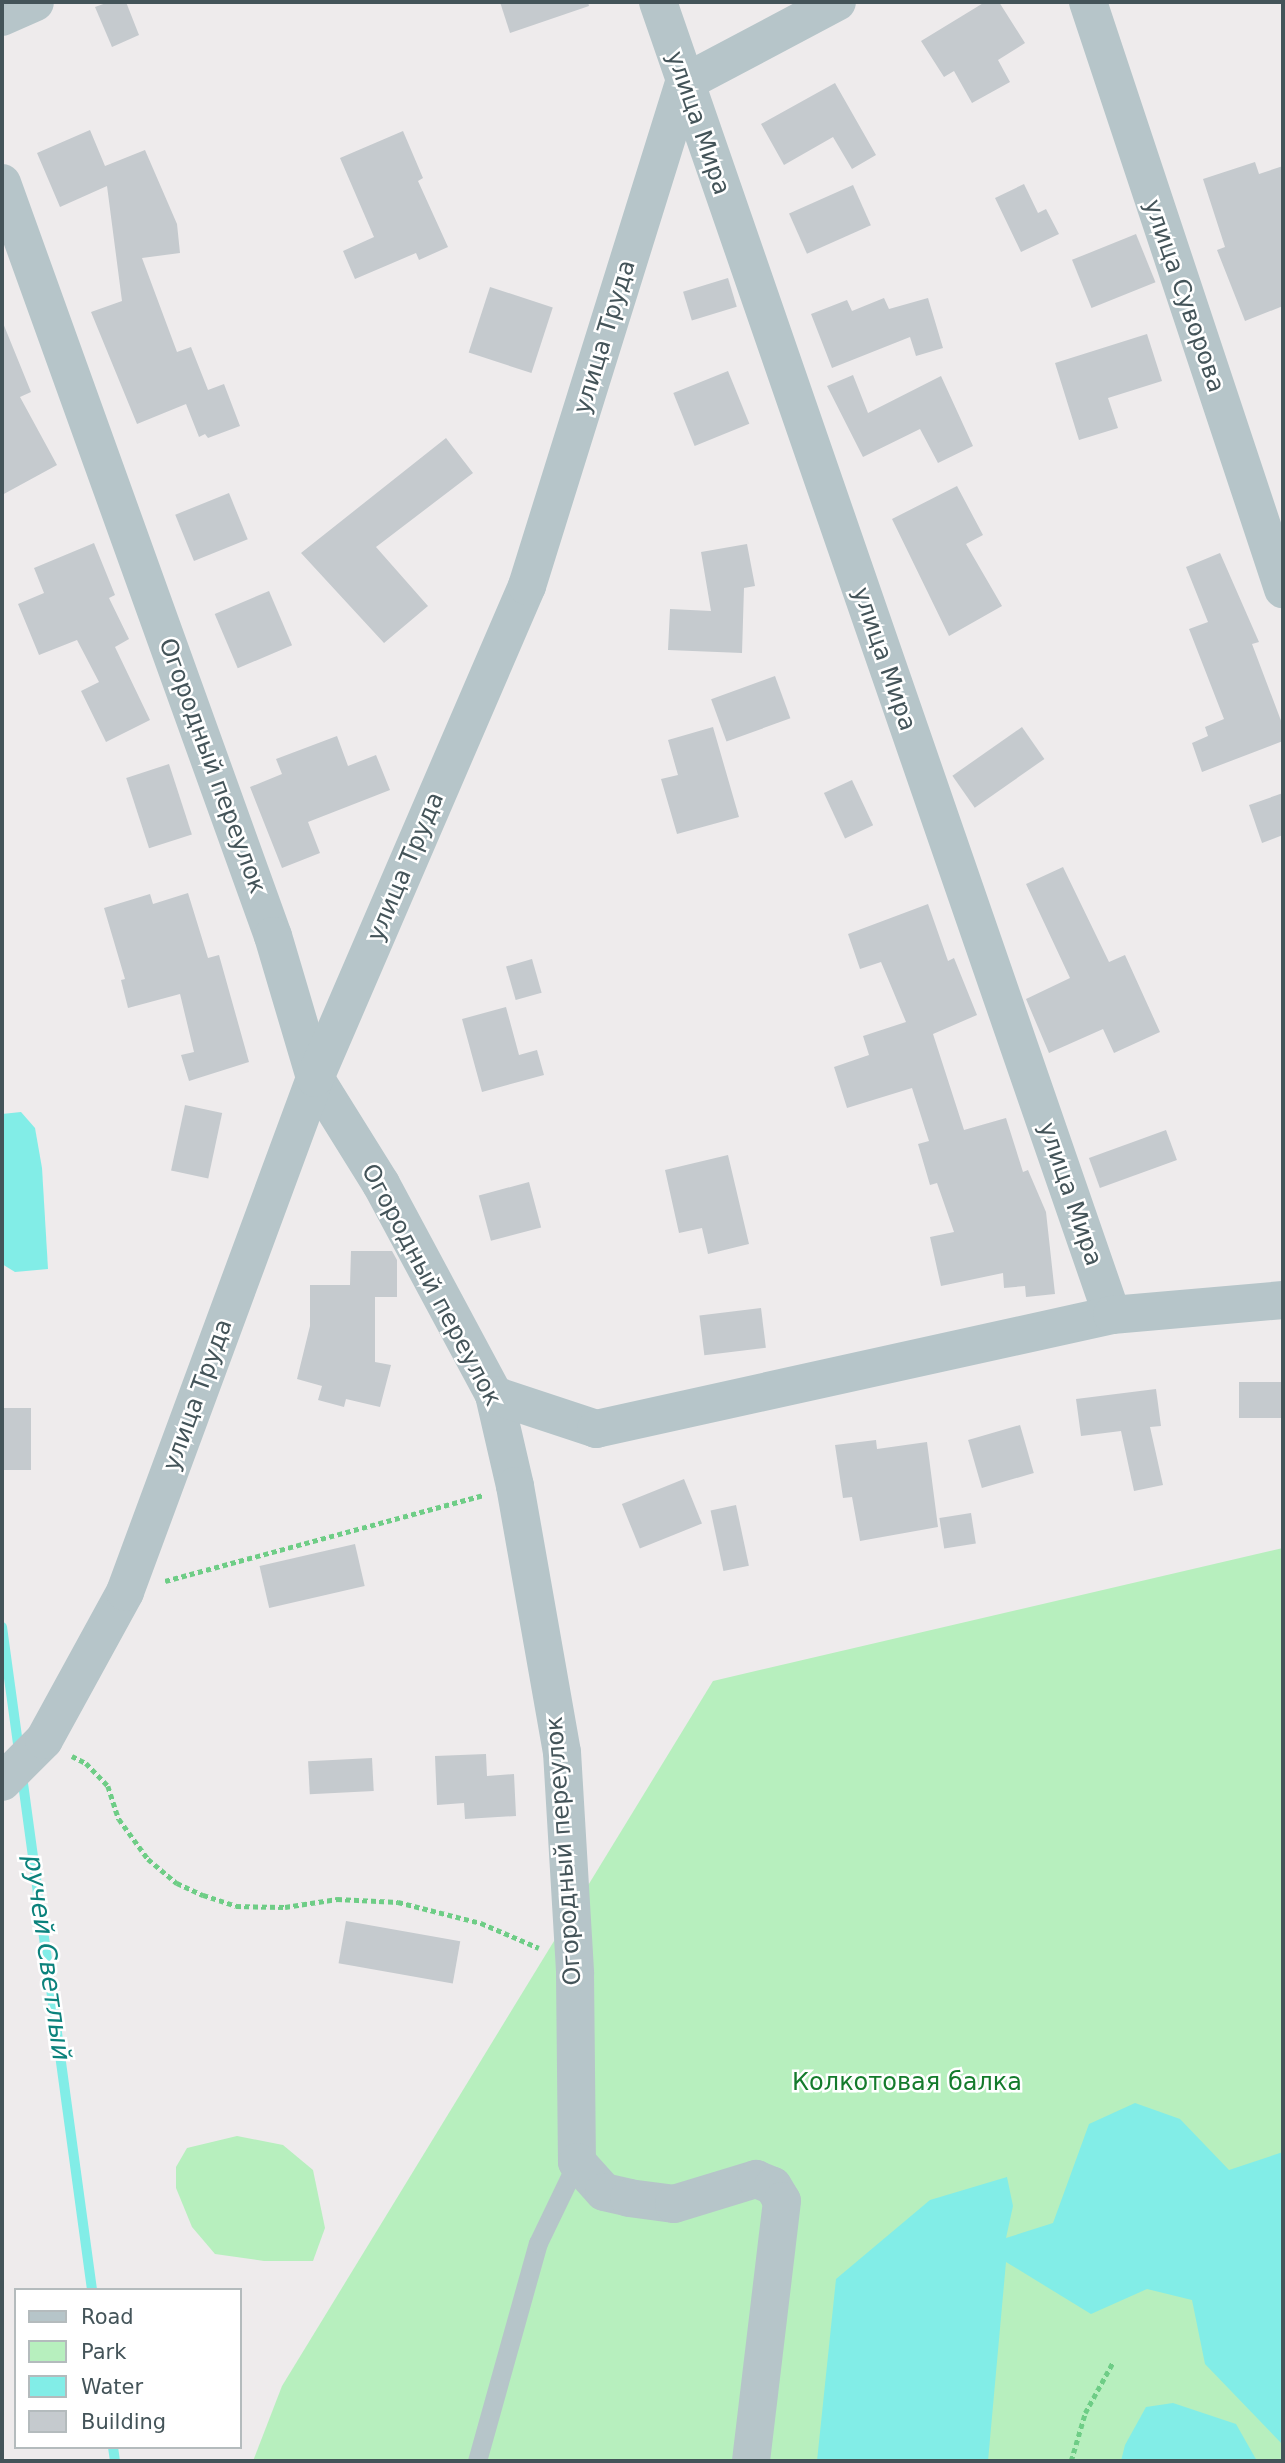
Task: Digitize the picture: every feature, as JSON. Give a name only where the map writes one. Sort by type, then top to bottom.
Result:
[{"type":"street","points":[[2,17],[35,2]]},
{"type":"street","name":"улица Мира","points":[[658,2],[1112,1315]]},
{"type":"street","points":[[684,83],[836,2]]},
{"type":"street","name":"улица Суворова","points":[[1088,2],[1283,589]]},
{"type":"street","name":"улица Труда","points":[[6,1779],[41,1744],[125,1592],[315,1078],[527,586],[684,83]]},
{"type":"street","name":"Огородный переулок","points":[[2,183],[273,936],[315,1078],[381,1184],[494,1395],[515,1486],[562,1752],[575,1974],[577,2162]]},
{"type":"street","points":[[494,1395],[596,1429],[1112,1315],[1283,1300]]},
{"type":"street","points":[[577,2162],[604,2192],[629,2198],[674,2204],[756,2179],[773,2186],[782,2201],[751,2461]]},
{"type":"lane","points":[[477,2461],[538,2243],[577,2162]]},
{"type":"path","points":[[125,1592],[515,1486]]},
{"type":"path","points":[[41,1744],[86,1763],[108,1786],[119,1819],[148,1859],[177,1883],[203,1895],[236,1906],[285,1907],[337,1899],[398,1902],[527,1939],[575,1974]]},
{"type":"path","points":[[1071,2461],[1085,2413],[1113,2362]]},
{"type":"green space","name":"Колкотовая балка","points":[[1283,1548],[1283,2461],[253,2461],[282,2386],[713,1681]]},
{"type":"green space","points":[[237,2136],[283,2145],[313,2170],[325,2228],[313,2261],[264,2261],[215,2254],[192,2227],[176,2188],[176,2167],[187,2148]]},
{"type":"water","points":[[21,1112],[35,1128],[42,1168],[48,1269],[15,1272],[2,1264],[2,1114]]},
{"type":"water","points":[[1135,2103],[1180,2119],[1229,2170],[1283,2152],[1283,2445],[1205,2364],[1192,2300],[1147,2289],[1091,2314],[1006,2262],[988,2461],[817,2461],[836,2279],[930,2200],[1007,2177],[1013,2206],[1006,2238],[1053,2223],[1089,2124]]},
{"type":"water","points":[[1173,2403],[1236,2424],[1257,2461],[1121,2461],[1125,2445],[1146,2407]]},
{"type":"building","points":[[109,2],[126,2],[139,35],[112,47],[95,7]]},
{"type":"building","points":[[500,2],[588,2],[589,6],[510,33]]},
{"type":"building","points":[[985,2],[999,2],[1025,43],[998,60],[1010,82],[972,103],[954,71],[944,77],[921,41]]},
{"type":"building","points":[[835,83],[876,155],[852,169],[833,137],[784,165],[761,124]]},
{"type":"building","points":[[90,130],[105,166],[145,150],[177,224],[180,253],[142,258],[177,352],[191,347],[208,390],[224,384],[240,426],[208,438],[205,434],[199,437],[186,404],[137,424],[91,312],[122,301],[107,186],[60,207],[37,153]]},
{"type":"building","points":[[403,131],[423,178],[418,181],[448,247],[419,260],[416,253],[355,279],[343,251],[374,237],[340,158]]},
{"type":"building","points":[[1255,162],[1259,174],[1283,166],[1283,306],[1245,321],[1217,250],[1225,247],[1203,179]]},
{"type":"building","points":[[1024,184],[1038,213],[1046,209],[1059,234],[1021,252],[995,198]]},
{"type":"building","points":[[853,185],[871,225],[807,254],[789,213]]},
{"type":"building","points":[[1136,234],[1155,282],[1092,308],[1072,260]]},
{"type":"building","points":[[728,278],[737,307],[692,320],[683,292]]},
{"type":"building","points":[[490,287],[553,307],[531,373],[469,353]]},
{"type":"building","points":[[884,298],[889,309],[928,298],[943,348],[916,356],[910,337],[832,368],[811,314],[847,300],[852,311]]},
{"type":"building","points":[[3,323],[31,392],[20,397],[57,465],[2,495]]},
{"type":"building","points":[[1147,334],[1162,381],[1108,398],[1118,428],[1079,440],[1055,363]]},
{"type":"building","points":[[728,371],[749,424],[695,446],[673,393]]},
{"type":"building","points":[[853,375],[868,413],[941,376],[973,446],[938,463],[920,429],[863,457],[827,386]]},
{"type":"building","points":[[446,438],[473,473],[376,547],[428,606],[384,643],[301,553]]},
{"type":"building","points":[[957,486],[983,535],[966,544],[1002,606],[949,636],[892,519]]},
{"type":"building","points":[[229,493],[248,539],[194,561],[175,515]]},
{"type":"building","points":[[94,543],[115,595],[109,598],[129,639],[115,647],[150,720],[106,742],[81,691],[99,682],[77,640],[39,655],[18,604],[44,593],[34,568]]},
{"type":"building","points":[[747,544],[755,586],[744,588],[742,653],[668,650],[670,609],[711,611],[701,552]]},
{"type":"building","points":[[1220,553],[1259,642],[1252,644],[1283,726],[1283,741],[1202,772],[1192,743],[1208,736],[1205,727],[1224,719],[1189,629],[1208,622],[1186,567]]},
{"type":"building","points":[[269,591],[292,645],[238,668],[215,614]]},
{"type":"building","points":[[775,676],[790,718],[726,742],[711,699]]},
{"type":"building","points":[[713,727],[739,817],[677,834],[661,779],[678,775],[668,740]]},
{"type":"building","points":[[1022,727],[1044,759],[975,808],[952,776]]},
{"type":"building","points":[[337,736],[348,766],[376,755],[390,790],[308,822],[320,853],[282,868],[250,787],[282,774],[276,759]]},
{"type":"building","points":[[169,764],[192,834],[149,848],[126,778]]},
{"type":"building","points":[[852,780],[873,825],[845,838],[824,793]]},
{"type":"building","points":[[1283,793],[1283,835],[1262,843],[1249,805]]},
{"type":"building","points":[[1063,867],[1109,962],[1125,955],[1160,1032],[1114,1053],[1103,1029],[1049,1053],[1026,999],[1070,978],[1026,884]]},
{"type":"building","points":[[188,893],[208,958],[219,955],[249,1062],[189,1081],[181,1055],[194,1052],[180,994],[128,1008],[121,980],[125,979],[104,908],[150,894],[153,904]]},
{"type":"building","points":[[928,904],[948,961],[954,958],[977,1015],[933,1034],[964,1130],[1006,1118],[1023,1172],[1028,1170],[1046,1212],[1055,1294],[1026,1297],[1025,1286],[1004,1288],[1003,1273],[941,1286],[930,1237],[954,1232],[937,1183],[930,1185],[918,1144],[929,1141],[912,1088],[847,1108],[834,1067],[869,1055],[863,1036],[906,1022],[881,962],[860,969],[848,934]]},
{"type":"building","points":[[532,959],[542,993],[516,1000],[506,966]]},
{"type":"building","points":[[506,1007],[519,1055],[537,1050],[544,1075],[482,1092],[462,1019]]},
{"type":"building","points":[[185,1105],[222,1113],[208,1178],[171,1171]]},
{"type":"building","points":[[1166,1130],[1177,1160],[1100,1188],[1089,1158]]},
{"type":"building","points":[[728,1155],[749,1244],[708,1254],[702,1228],[679,1233],[665,1170]]},
{"type":"building","points":[[529,1182],[541,1227],[491,1241],[479,1195]]},
{"type":"building","points":[[351,1251],[392,1251],[397,1260],[397,1297],[375,1297],[375,1362],[391,1365],[380,1407],[346,1399],[344,1407],[318,1400],[322,1386],[297,1379],[310,1326],[310,1285],[350,1285]]},
{"type":"building","points":[[761,1308],[766,1348],[704,1355],[699,1316]]},
{"type":"building","points":[[1239,1382],[1283,1382],[1283,1418],[1239,1418]]},
{"type":"building","points":[[1156,1389],[1161,1426],[1150,1427],[1163,1485],[1134,1491],[1121,1431],[1081,1436],[1076,1399]]},
{"type":"building","points":[[4,1408],[31,1408],[31,1470],[4,1470]]},
{"type":"building","points":[[1020,1425],[1034,1473],[982,1488],[968,1440]]},
{"type":"building","points":[[876,1440],[877,1449],[927,1442],[938,1527],[860,1541],[852,1497],[843,1498],[835,1445]]},
{"type":"building","points":[[684,1479],[702,1524],[640,1549],[622,1504]]},
{"type":"building","points":[[736,1505],[749,1566],[723,1571],[711,1510]]},
{"type":"building","points":[[971,1513],[976,1544],[944,1549],[939,1518]]},
{"type":"building","points":[[355,1544],[365,1586],[269,1608],[260,1566]]},
{"type":"building","points":[[486,1754],[487,1776],[514,1774],[516,1816],[465,1819],[464,1803],[437,1805],[435,1756]]},
{"type":"building","points":[[372,1758],[374,1791],[310,1794],[308,1761]]},
{"type":"building","points":[[346,1921],[460,1941],[453,1983],[339,1963]]},
{"type":"waterway","name":"ручей Светлый","points":[[2,1627],[19,1751]]},
{"type":"waterway","name":"ручей Светлый","points":[[22,1776],[92,2288]]},
{"type":"waterway","name":"ручей Светлый","points":[[113,2449],[115,2461]]}]
